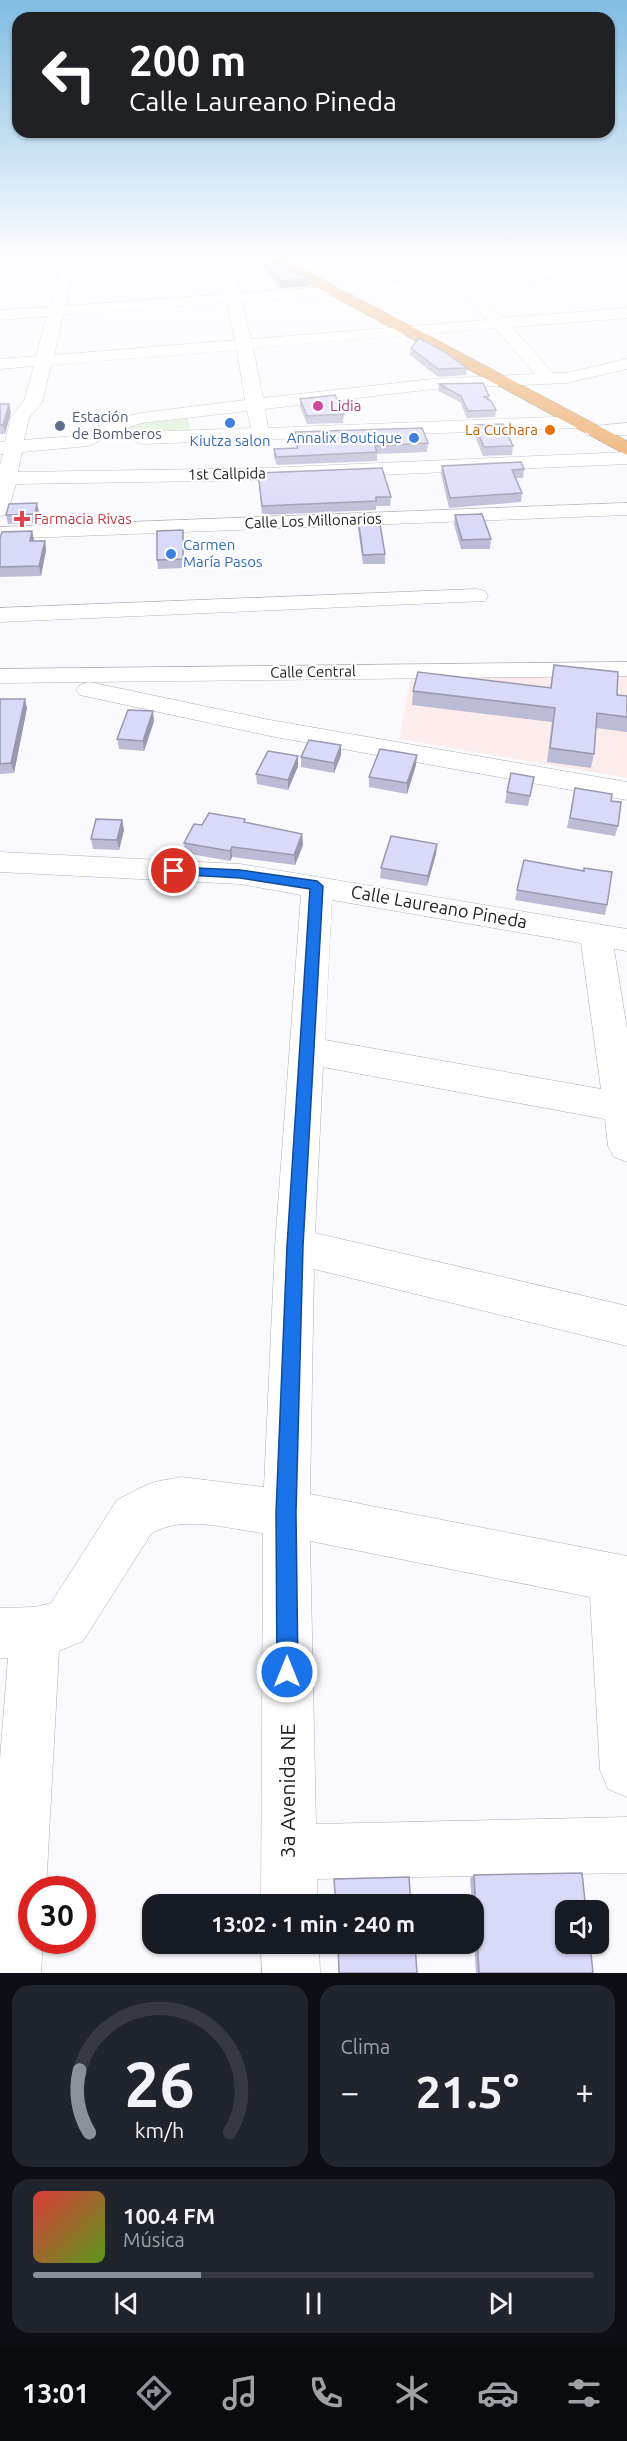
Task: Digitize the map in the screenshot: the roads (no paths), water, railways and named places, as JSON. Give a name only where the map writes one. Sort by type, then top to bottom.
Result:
[{"type":"highway","points":[[443,350],[627,449]]},
{"type":"street","points":[[17,383],[25,350]]},
{"type":"street","points":[[0,510],[6,478],[7,445],[16,410],[33,402],[47,350]]},
{"type":"street","points":[[0,364],[168,350]]},
{"type":"street","points":[[245,350],[266,474]]},
{"type":"street","points":[[523,350],[549,379]]},
{"type":"street","points":[[89,440],[115,425],[141,418],[411,386],[566,378],[627,364]]},
{"type":"street","points":[[7,445],[261,434],[585,426],[627,429]]},
{"type":"street","name":"1st Callpida","points":[[6,478],[266,474],[627,458]]},
{"type":"street","name":"Calle Los Millonarios","points":[[0,533],[627,509]]},
{"type":"street","name":"Calle Los Millonarios","points":[[0,542],[627,518]]},
{"type":"street","points":[[0,615],[477,596]]},
{"type":"street","name":"Calle Central","points":[[0,676],[627,669]]},
{"type":"street","points":[[38,677],[270,728],[627,791]]},
{"type":"street","name":"Calle Laureano Pineda","points":[[0,862],[240,874],[611,937]]},
{"type":"street","name":"3a Avenida NE","points":[[290,1894],[286,1513],[295,1246],[317,886]]},
{"type":"street","points":[[611,937],[621,1107],[627,1146]]},
{"type":"street","points":[[307,1050],[621,1107]]},
{"type":"street","points":[[295,1246],[627,1326]]},
{"type":"street","points":[[12,1973],[17,1632],[66,1624],[134,1517],[154,1505],[181,1500],[286,1513],[620,1579],[627,1770]]},
{"type":"street","points":[[288,1852],[627,1845]]},
{"type":"street","points":[[290,1954],[291,1973]]},
{"type":"place","name":"Lidia","points":[[318,406]]},
{"type":"place","name":"Kiutza salon","points":[[230,423]]},
{"type":"place","name":"Estación de Bomberos","points":[[60,426]]},
{"type":"place","name":"La Cuchara","points":[[550,430]]},
{"type":"place","name":"Annalix Boutique","points":[[414,438]]},
{"type":"place","name":"Farmacia Rivas","points":[[22,519]]},
{"type":"place","name":"Carmen María Pasos","points":[[171,554]]}]
